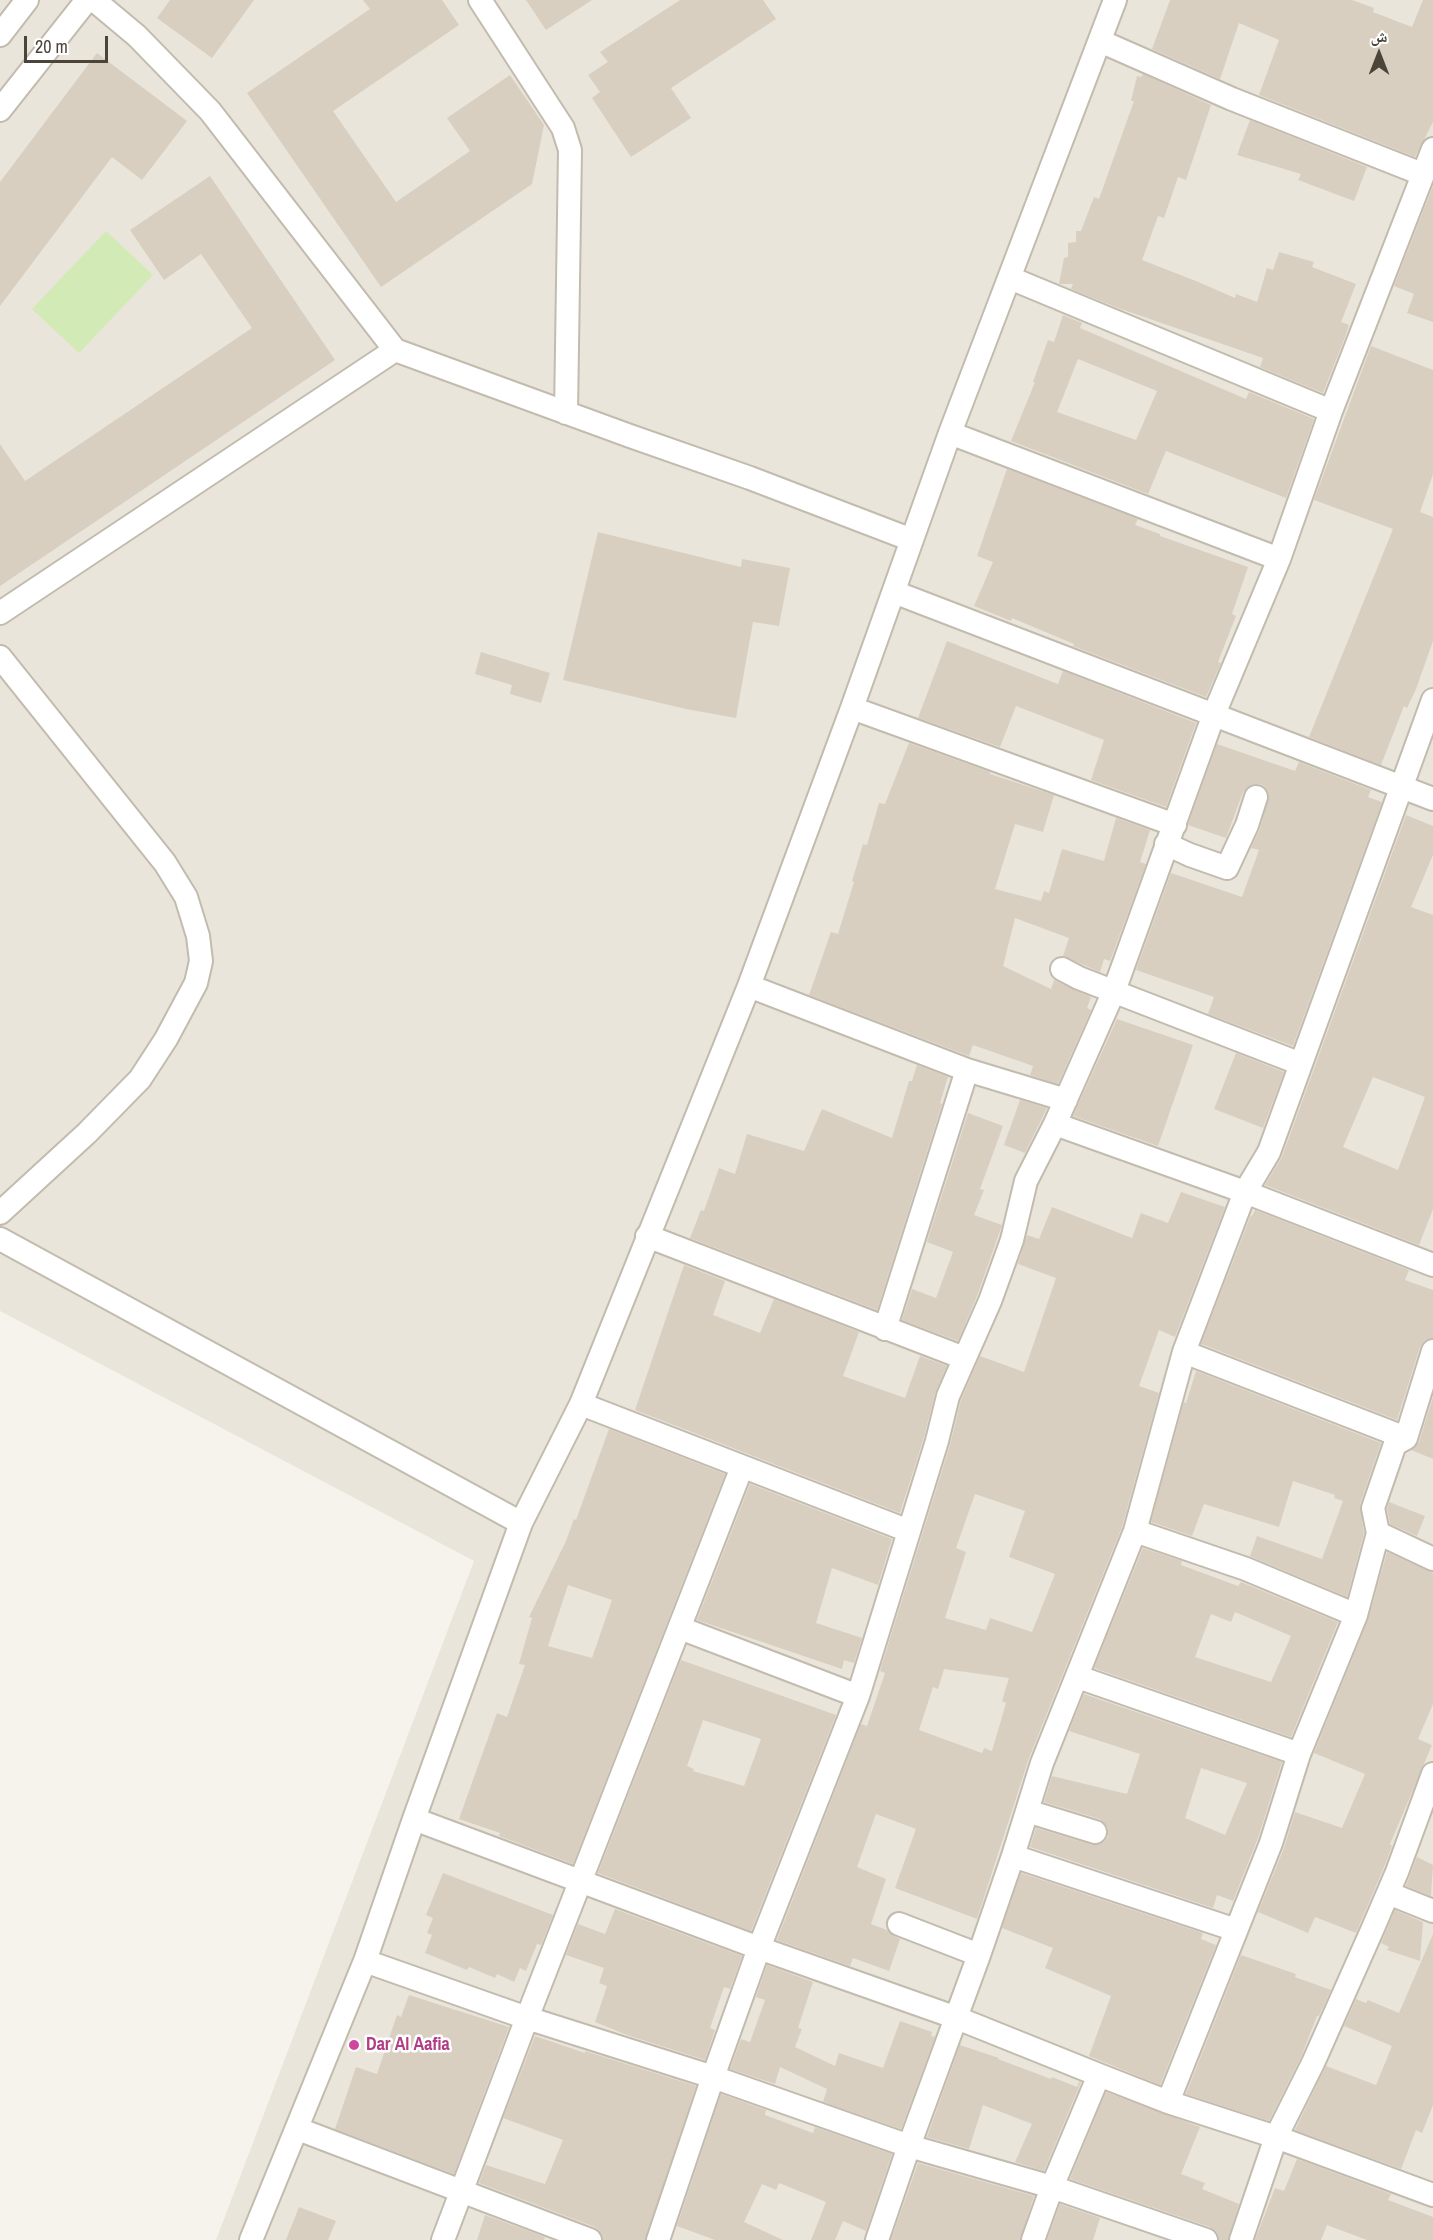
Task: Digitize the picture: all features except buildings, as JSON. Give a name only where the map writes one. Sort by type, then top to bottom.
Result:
[{"type":"street","points":[[0,35],[27,0]]},
{"type":"street","points":[[0,110],[87,0]]},
{"type":"street","points":[[94,0],[137,36],[210,111],[395,350],[750,478],[912,540]]},
{"type":"street","points":[[480,0],[562,128],[570,150],[566,412]]},
{"type":"street","points":[[251,2240],[365,1961],[414,1818],[521,1524],[581,1404],[748,986],[852,708],[950,433],[1115,0]]},
{"type":"street","points":[[1100,40],[1232,99],[1422,174]]},
{"type":"street","points":[[658,2240],[759,1948],[858,1696],[937,1441],[948,1396],[990,1301],[1012,1240],[1026,1181],[1055,1124],[1114,991],[1214,714],[1279,559],[1331,411],[1433,149]]},
{"type":"street","points":[[1010,278],[1331,411]]},
{"type":"street","points":[[0,614],[395,350]]},
{"type":"street","points":[[950,433],[1279,559]]},
{"type":"street","points":[[894,592],[1433,799]]},
{"type":"street","points":[[0,657],[165,863],[186,897],[198,936],[201,961],[196,983],[166,1039],[140,1079],[87,1133],[0,1213]]},
{"type":"street","points":[[877,2240],[979,1955],[1042,1763],[1135,1531],[1184,1352],[1245,1192],[1269,1152],[1433,700]]},
{"type":"street","points":[[852,708],[1171,834],[1190,855],[1227,868],[1247,825],[1256,797]]},
{"type":"street","points":[[1062,969],[1301,1064]]},
{"type":"street","points":[[748,986],[968,1070],[1066,1100]]},
{"type":"street","points":[[885,1329],[968,1070]]},
{"type":"street","points":[[1055,1124],[1430,1257]]},
{"type":"street","points":[[647,1236],[964,1358]]},
{"type":"street","points":[[0,1239],[521,1524]]},
{"type":"street","points":[[1168,2102],[1271,1843],[1299,1754],[1356,1615],[1378,1533],[1373,1508],[1395,1444],[1406,1438],[1433,1351]]},
{"type":"street","points":[[1184,1352],[1406,1438]]},
{"type":"street","points":[[581,1404],[909,1532]]},
{"type":"street","points":[[443,2240],[742,1467]]},
{"type":"street","points":[[1135,1531],[1246,1569],[1356,1615]]},
{"type":"street","points":[[1378,1533],[1433,1558]]},
{"type":"street","points":[[680,1628],[858,1696]]},
{"type":"street","points":[[1078,1677],[1299,1754]]},
{"type":"street","points":[[1241,2240],[1276,2137],[1313,2063],[1388,1893],[1433,1774]]},
{"type":"street","points":[[1028,1811],[1095,1832]]},
{"type":"street","points":[[414,1818],[759,1948],[957,2018],[1168,2102],[1276,2137],[1433,2195]]},
{"type":"street","points":[[1013,1856],[1236,1930]]},
{"type":"street","points":[[1388,1893],[1433,1911]]},
{"type":"street","points":[[899,1924],[979,1955]]},
{"type":"street","points":[[365,1961],[527,2018],[713,2077],[909,2146],[1052,2187],[1206,2240]]},
{"type":"street","points":[[1033,2240],[1052,2187],[1099,2075]]},
{"type":"street","points":[[298,2129],[590,2240]]},
{"type":"shaded area","points":[[0,0],[1433,0],[1433,2240],[216,2240],[474,1561],[0,1311]]},
{"type":"green space","points":[[106,231],[153,275],[79,353],[32,309]]},
{"type":"place","name":"Dar Al Aafia","points":[[354,2045]]}]
